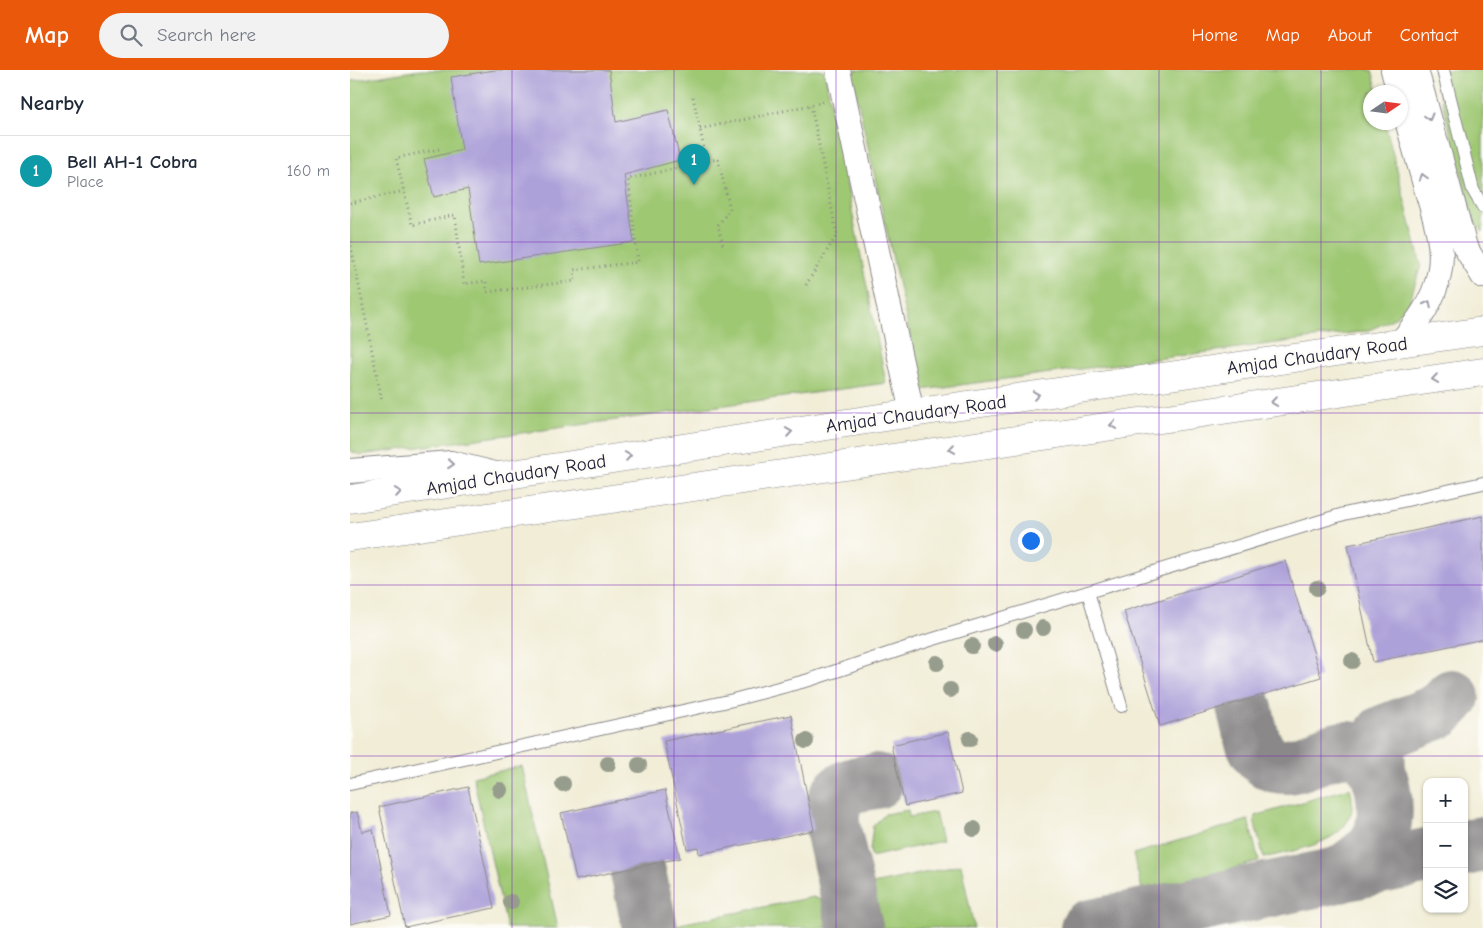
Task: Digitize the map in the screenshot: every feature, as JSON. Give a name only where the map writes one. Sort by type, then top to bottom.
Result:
[{"type":"main road","name":"Amjad Chaudary Road","points":[[350,499],[912,413],[1483,332]]},
{"type":"main road","name":"Amjad Chaudary Road","points":[[350,537],[1483,372]]},
{"type":"street","points":[[838,70],[912,413]]},
{"type":"street","points":[[1393,70],[1398,85]]},
{"type":"street","points":[[1416,70],[1465,247],[1483,276]]},
{"type":"street","points":[[1400,343],[1417,323],[1431,299],[1440,274],[1441,249],[1436,224],[1408,124]]},
{"type":"street","points":[[350,471],[451,463],[500,476]]},
{"type":"lane","points":[[1443,70],[1473,190],[1483,207]]},
{"type":"lane","points":[[350,784],[733,700],[809,680],[926,641],[1344,514],[1483,483]]},
{"type":"lane","points":[[1088,592],[1121,706]]},
{"type":"path","points":[[693,97],[706,162]]},
{"type":"path","points":[[700,129],[843,98]]},
{"type":"path","points":[[806,285],[837,234],[810,105]]},
{"type":"path","points":[[439,149],[396,158],[412,225],[455,216],[464,284],[486,281],[487,292],[575,281],[574,270],[638,262],[628,179],[718,159],[730,209],[718,225],[723,246]]},
{"type":"path","points":[[350,203],[404,191]]},
{"type":"path","points":[[350,241],[382,400]]},
{"type":"green space","points":[[421,70],[824,70],[886,383],[361,455],[350,451],[350,81]]},
{"type":"green space","points":[[851,70],[1372,70],[1376,85],[1363,85],[1363,130],[1387,130],[1421,265],[1408,307],[1391,320],[1367,331],[922,390]]},
{"type":"green space","points":[[1434,70],[1483,70],[1483,232],[1474,223]]},
{"type":"green space","points":[[522,766],[558,928],[507,928],[473,777]]},
{"type":"green space","points":[[1350,788],[1352,806],[1348,820],[1339,831],[1311,846],[1264,858],[1254,820],[1255,816]]},
{"type":"green space","points":[[908,810],[909,817],[935,812],[942,841],[871,857],[873,826],[885,814]]},
{"type":"green space","points":[[1248,820],[1259,861],[1143,893],[1133,854]]},
{"type":"green space","points":[[961,865],[974,928],[883,928],[873,884]]},
{"type":"green space","points":[[813,897],[826,902],[831,928],[677,928],[680,924]]},
{"type":"building","points":[[495,70],[609,70],[616,122],[668,110],[680,160],[624,175],[634,242],[479,265],[468,189],[434,197],[424,159],[462,150],[451,77]]},
{"type":"building","points":[[1483,516],[1483,639],[1373,662],[1348,545]]},
{"type":"building","points":[[1285,561],[1321,677],[1160,726],[1124,611]]},
{"type":"building","points":[[791,715],[814,830],[699,854],[698,847],[687,849],[664,741]]},
{"type":"building","points":[[948,732],[962,793],[905,806],[891,745]]},
{"type":"building","points":[[468,787],[494,908],[405,927],[379,807]]},
{"type":"building","points":[[665,790],[680,858],[576,880],[561,813]]},
{"type":"building","points":[[357,812],[362,832],[373,829],[391,915],[350,924],[350,813]]},
{"type":"taxiway","points":[[1378,769],[1377,749],[1383,733],[1439,711],[1452,697]]},
{"type":"taxiway","points":[[1244,706],[1254,744],[1257,751],[1267,761],[1277,765],[1288,766],[1344,749],[1355,750],[1365,755],[1373,764],[1383,789],[1385,803],[1383,829],[1376,845],[1340,875]]},
{"type":"taxiway","points":[[855,928],[832,824],[832,812],[837,796],[842,791],[848,787],[876,781]]},
{"type":"taxiway","points":[[1468,847],[1483,844]]},
{"type":"taxiway","points":[[1088,928],[1423,857]]},
{"type":"taxiway","points":[[638,872],[650,928]]},
{"type":"place","name":"Bell AH-1 Cobra","points":[[694,185]]}]
